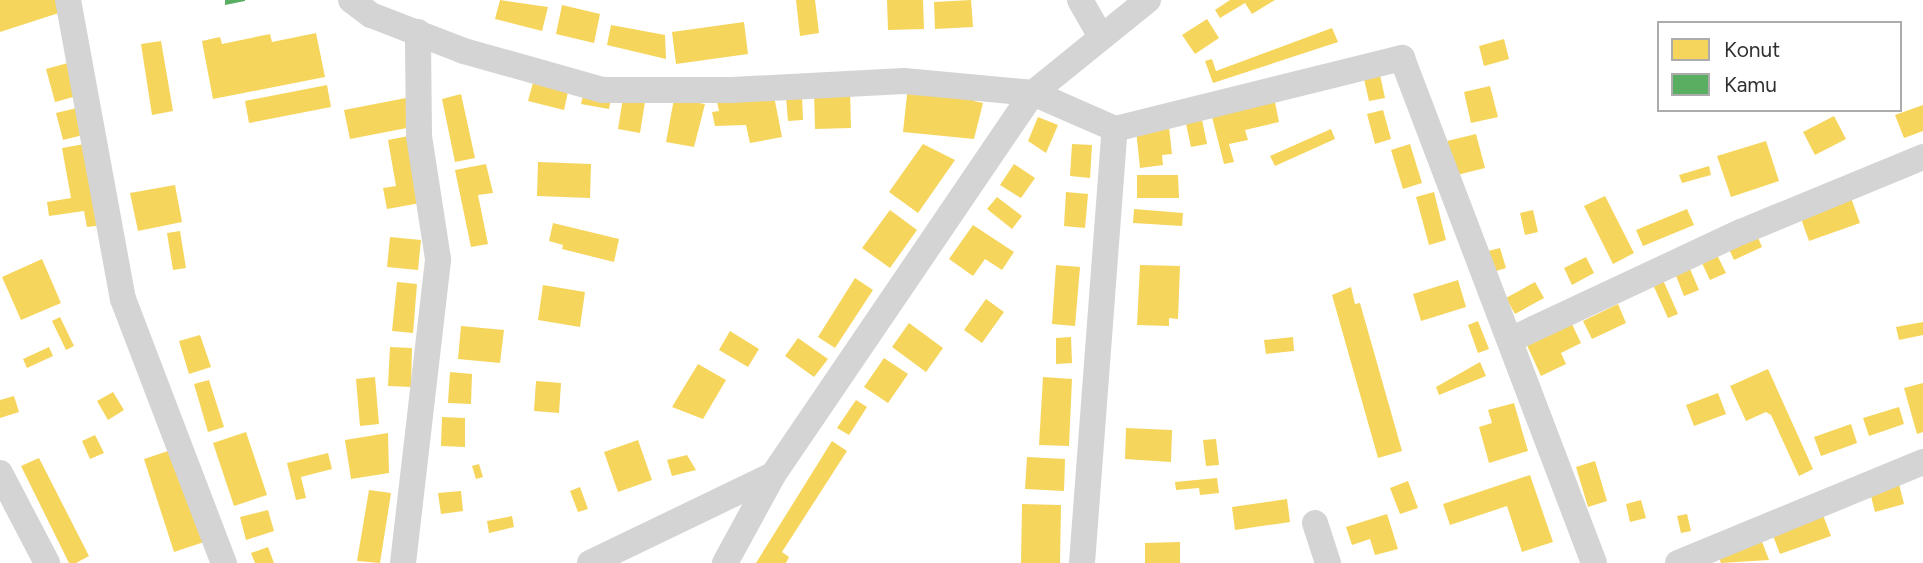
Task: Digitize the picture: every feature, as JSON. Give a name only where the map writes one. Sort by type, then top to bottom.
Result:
[{"type":"street","points":[[68,0],[123,299],[224,563]]},
{"type":"street","points":[[351,0],[371,15],[464,51],[603,90],[904,81],[1033,93],[1115,129],[1402,58],[1510,340],[1591,562]]},
{"type":"street","points":[[1080,0],[1100,35]]},
{"type":"street","points":[[725,563],[773,475],[1033,93],[1100,35],[1148,0]]},
{"type":"street","points":[[403,563],[438,259],[419,136],[418,33]]},
{"type":"street","points":[[1082,563],[1115,129]]},
{"type":"street","points":[[1510,340],[1741,232],[1923,157]]},
{"type":"street","points":[[1678,563],[1923,462]]},
{"type":"street","points":[[0,473],[47,563]]},
{"type":"street","points":[[590,563],[773,475]]},
{"type":"street","points":[[1315,523],[1328,563]]},
{"type":"building: Konut","points":[[0,0],[62,0],[65,11],[0,32]]},
{"type":"building: Konut","points":[[500,0],[548,7],[542,31],[495,19]]},
{"type":"building: Konut","points":[[796,0],[815,0],[819,33],[800,36]]},
{"type":"building: Konut","points":[[887,0],[923,0],[924,29],[888,30]]},
{"type":"building: Konut","points":[[971,0],[973,27],[935,29],[934,2]]},
{"type":"building: Konut","points":[[1230,0],[1275,0],[1252,14],[1245,3],[1220,18],[1215,10]]},
{"type":"building: Konut","points":[[562,5],[600,14],[594,43],[556,34]]},
{"type":"building: Konut","points":[[1207,19],[1219,38],[1195,54],[1182,35]]},
{"type":"building: Konut","points":[[744,22],[748,54],[676,64],[672,32]]},
{"type":"building: Konut","points":[[611,25],[665,35],[666,59],[607,45]]},
{"type":"building: Konut","points":[[1332,28],[1338,42],[1213,83],[1205,61],[1212,59],[1216,71]]},
{"type":"building: Konut","points":[[316,33],[325,77],[213,99],[202,41],[220,37],[222,44],[270,34],[272,42]]},
{"type":"building: Konut","points":[[1504,39],[1509,59],[1484,66],[1479,46]]},
{"type":"building: Konut","points":[[161,41],[173,111],[152,115],[141,44]]},
{"type":"building: Konut","points":[[75,61],[84,94],[55,102],[46,69]]},
{"type":"building: Konut","points":[[1380,75],[1385,98],[1369,101],[1364,79]]},
{"type":"building: Konut","points":[[534,79],[569,87],[564,110],[528,101]]},
{"type":"building: Konut","points":[[327,85],[331,107],[249,123],[245,101]]},
{"type":"building: Konut","points":[[908,86],[975,94],[974,101],[983,103],[974,139],[903,132]]},
{"type":"building: Konut","points":[[1490,86],[1498,117],[1471,123],[1464,92]]},
{"type":"building: Konut","points":[[585,88],[612,94],[609,109],[581,104]]},
{"type":"building: Konut","points":[[850,90],[851,128],[815,129],[814,91]]},
{"type":"building: Konut","points":[[773,91],[782,137],[750,143],[746,125],[715,126],[712,112],[719,111],[717,102]]},
{"type":"building: Konut","points":[[461,94],[475,158],[455,162],[442,99]]},
{"type":"building: Konut","points":[[802,96],[803,120],[788,121],[786,97]]},
{"type":"building: Konut","points":[[406,98],[412,127],[350,139],[344,110]]},
{"type":"building: Konut","points":[[623,98],[645,102],[640,133],[618,129]]},
{"type":"building: Konut","points":[[674,99],[705,104],[694,147],[666,142]]},
{"type":"building: Konut","points":[[1275,102],[1279,122],[1245,130],[1248,140],[1229,144],[1234,162],[1224,164],[1212,117]]},
{"type":"building: Konut","points":[[1923,105],[1923,131],[1904,138],[1895,115]]},
{"type":"building: Konut","points":[[85,106],[91,133],[63,140],[56,113]]},
{"type":"building: Konut","points":[[1383,110],[1391,139],[1375,144],[1367,114]]},
{"type":"building: Konut","points":[[1201,115],[1207,144],[1191,147],[1185,119]]},
{"type":"building: Konut","points":[[1834,116],[1846,139],[1815,155],[1803,132]]},
{"type":"building: Konut","points":[[1038,117],[1058,125],[1046,153],[1028,141]]},
{"type":"building: Konut","points":[[1169,127],[1172,154],[1162,155],[1163,165],[1140,168],[1136,130]]},
{"type":"building: Konut","points":[[1331,129],[1335,139],[1275,166],[1270,156]]},
{"type":"building: Konut","points":[[1476,134],[1485,168],[1457,175],[1447,141]]},
{"type":"building: Konut","points":[[414,135],[426,202],[387,209],[383,188],[396,186],[388,140]]},
{"type":"building: Konut","points":[[1766,141],[1779,181],[1731,197],[1717,156]]},
{"type":"building: Konut","points":[[90,143],[103,225],[87,227],[84,211],[49,216],[47,202],[71,198],[62,148]]},
{"type":"building: Konut","points":[[923,144],[955,160],[918,213],[889,192]]},
{"type":"building: Konut","points":[[1072,144],[1092,145],[1090,178],[1070,176]]},
{"type":"building: Konut","points":[[1410,144],[1422,183],[1403,189],[1391,150]]},
{"type":"building: Konut","points":[[538,162],[591,164],[590,198],[537,196]]},
{"type":"building: Konut","points":[[486,164],[493,193],[478,195],[488,244],[471,247],[455,170]]},
{"type":"building: Konut","points":[[1014,164],[1035,178],[1021,198],[1000,185]]},
{"type":"building: Konut","points":[[1709,166],[1711,175],[1682,183],[1679,175]]},
{"type":"building: Konut","points":[[1137,175],[1178,175],[1179,198],[1137,198]]},
{"type":"building: Konut","points":[[175,185],[182,222],[138,231],[130,193]]},
{"type":"building: Konut","points":[[1066,192],[1088,194],[1085,228],[1064,226]]},
{"type":"building: Konut","points":[[1434,192],[1446,240],[1429,245],[1416,197]]},
{"type":"building: Konut","points":[[1850,195],[1860,223],[1809,241],[1799,213]]},
{"type":"building: Konut","points":[[1605,196],[1634,253],[1613,264],[1584,206]]},
{"type":"building: Konut","points":[[997,197],[1022,216],[1012,229],[987,209]]},
{"type":"building: Konut","points":[[1134,209],[1183,213],[1182,226],[1133,223]]},
{"type":"building: Konut","points":[[1687,209],[1694,225],[1643,246],[1636,230]]},
{"type":"building: Konut","points":[[890,210],[917,230],[890,268],[862,248]]},
{"type":"building: Konut","points":[[1533,210],[1538,232],[1525,235],[1520,213]]},
{"type":"building: Konut","points":[[553,223],[619,239],[614,262],[562,249],[563,245],[549,241]]},
{"type":"building: Konut","points":[[973,225],[1014,252],[1002,270],[985,259],[973,276],[949,259]]},
{"type":"building: Konut","points":[[180,231],[186,268],[173,270],[167,233]]},
{"type":"building: Konut","points":[[1756,233],[1762,247],[1734,260],[1728,247]]},
{"type":"building: Konut","points":[[390,237],[421,240],[418,270],[387,267]]},
{"type":"building: Konut","points":[[1500,248],[1506,268],[1493,272],[1488,251]]},
{"type":"building: Konut","points":[[1715,251],[1726,273],[1710,280],[1700,259]]},
{"type":"building: Konut","points":[[1586,257],[1594,273],[1572,285],[1564,268]]},
{"type":"building: Konut","points":[[42,259],[61,303],[21,320],[2,277]]},
{"type":"building: Konut","points":[[1687,262],[1699,290],[1684,296],[1673,268]]},
{"type":"building: Konut","points":[[1056,265],[1080,267],[1075,326],[1052,324]]},
{"type":"building: Konut","points":[[1140,265],[1180,266],[1178,319],[1169,318],[1169,326],[1137,325]]},
{"type":"building: Konut","points":[[1660,273],[1678,314],[1668,318],[1650,278]]},
{"type":"building: Konut","points":[[855,278],[873,290],[835,348],[818,337]]},
{"type":"building: Konut","points":[[1458,280],[1466,307],[1421,321],[1413,294]]},
{"type":"building: Konut","points":[[397,282],[417,284],[413,333],[392,331]]},
{"type":"building: Konut","points":[[1535,282],[1544,298],[1515,314],[1506,298]]},
{"type":"building: Konut","points":[[543,285],[585,292],[580,327],[538,320]]},
{"type":"building: Konut","points":[[1351,287],[1355,304],[1360,303],[1402,451],[1378,458],[1332,295]]},
{"type":"building: Konut","points":[[986,299],[1004,312],[982,343],[964,330]]},
{"type":"building: Konut","points":[[1618,304],[1626,323],[1592,339],[1583,321]]},
{"type":"building: Konut","points":[[60,317],[74,346],[66,350],[52,321]]},
{"type":"building: Konut","points":[[1570,320],[1581,343],[1561,353],[1566,364],[1541,376],[1525,341]]},
{"type":"building: Konut","points":[[1478,321],[1489,349],[1478,353],[1468,325]]},
{"type":"building: Konut","points":[[1923,322],[1923,335],[1899,340],[1896,327]]},
{"type":"building: Konut","points":[[909,323],[943,348],[926,372],[892,347]]},
{"type":"building: Konut","points":[[461,326],[504,330],[500,363],[458,359]]},
{"type":"building: Konut","points":[[730,331],[759,349],[748,367],[719,350]]},
{"type":"building: Konut","points":[[200,335],[211,367],[189,374],[179,341]]},
{"type":"building: Konut","points":[[1071,337],[1072,363],[1056,364],[1056,338]]},
{"type":"building: Konut","points":[[1293,337],[1294,351],[1266,354],[1264,340]]},
{"type":"building: Konut","points":[[798,338],[828,359],[814,377],[785,356]]},
{"type":"building: Konut","points":[[49,347],[53,356],[27,368],[23,359]]},
{"type":"building: Konut","points":[[390,347],[412,348],[411,387],[388,386]]},
{"type":"building: Konut","points":[[884,358],[908,374],[888,403],[864,387]]},
{"type":"building: Konut","points":[[1480,362],[1486,376],[1439,395],[1436,387]]},
{"type":"building: Konut","points":[[698,364],[726,380],[703,419],[672,407]]},
{"type":"building: Konut","points":[[1768,369],[1813,469],[1799,476],[1771,415],[1766,412],[1746,421],[1730,386]]},
{"type":"building: Konut","points":[[450,372],[472,374],[471,404],[448,403]]},
{"type":"building: Konut","points":[[375,377],[379,424],[360,426],[356,379]]},
{"type":"building: Konut","points":[[1043,377],[1072,379],[1069,446],[1039,445]]},
{"type":"building: Konut","points":[[209,380],[224,427],[208,432],[194,384]]},
{"type":"building: Konut","points":[[536,381],[561,383],[559,413],[534,411]]},
{"type":"building: Konut","points":[[1923,383],[1923,432],[1917,434],[1904,388]]},
{"type":"building: Konut","points":[[113,392],[124,410],[108,420],[97,401]]},
{"type":"building: Konut","points":[[1718,393],[1726,414],[1694,426],[1686,405]]},
{"type":"building: Konut","points":[[14,396],[19,412],[0,418],[0,400]]},
{"type":"building: Konut","points":[[856,400],[867,407],[849,435],[837,428]]},
{"type":"building: Konut","points":[[1514,403],[1528,451],[1489,463],[1479,427],[1492,423],[1488,410]]},
{"type":"building: Konut","points":[[1899,407],[1904,424],[1869,436],[1863,418]]},
{"type":"building: Konut","points":[[442,417],[465,418],[465,447],[441,446]]},
{"type":"building: Konut","points":[[1851,424],[1857,443],[1821,456],[1814,437]]},
{"type":"building: Konut","points":[[1126,428],[1172,430],[1171,462],[1125,459]]},
{"type":"building: Konut","points":[[246,432],[267,495],[234,506],[213,443]]},
{"type":"building: Konut","points":[[388,433],[389,473],[351,479],[345,440]]},
{"type":"building: Konut","points":[[95,435],[104,453],[90,459],[82,441]]},
{"type":"building: Konut","points":[[1216,439],[1219,465],[1206,466],[1203,440]]},
{"type":"building: Konut","points":[[638,440],[652,480],[618,492],[604,452]]},
{"type":"building: Konut","points":[[832,441],[847,451],[782,552],[789,557],[786,563],[756,563]]},
{"type":"building: Konut","points":[[174,449],[204,542],[174,552],[144,459]]},
{"type":"building: Konut","points":[[328,453],[332,469],[301,477],[306,498],[296,500],[287,463]]},
{"type":"building: Konut","points":[[687,455],[696,470],[672,476],[667,460]]},
{"type":"building: Konut","points":[[1027,457],[1065,459],[1064,491],[1025,489]]},
{"type":"building: Konut","points":[[39,458],[89,556],[76,563],[69,563],[21,466]]},
{"type":"building: Konut","points":[[1595,461],[1607,501],[1588,507],[1576,467]]},
{"type":"building: Konut","points":[[479,464],[483,477],[476,479],[472,466]]},
{"type":"building: Konut","points":[[1530,475],[1553,542],[1522,552],[1507,506],[1450,525],[1443,504]]},
{"type":"building: Konut","points":[[1217,478],[1219,493],[1200,495],[1199,488],[1176,490],[1175,482]]},
{"type":"building: Konut","points":[[1408,481],[1418,508],[1400,514],[1390,488]]},
{"type":"building: Konut","points":[[1899,484],[1904,504],[1875,512],[1870,492]]},
{"type":"building: Konut","points":[[580,487],[588,509],[578,512],[570,491]]},
{"type":"building: Konut","points":[[369,490],[391,493],[380,563],[357,561]]},
{"type":"building: Konut","points":[[461,491],[463,511],[441,514],[438,493]]},
{"type":"building: Konut","points":[[1287,499],[1290,522],[1235,530],[1232,507]]},
{"type":"building: Konut","points":[[1641,500],[1646,518],[1630,522],[1626,504]]},
{"type":"building: Konut","points":[[1022,504],[1061,505],[1060,563],[1021,563]]},
{"type":"building: Konut","points":[[268,510],[274,531],[246,540],[240,517]]},
{"type":"building: Konut","points":[[1387,514],[1398,549],[1375,555],[1370,539],[1352,545],[1346,527]]},
{"type":"building: Konut","points":[[1687,514],[1691,531],[1681,533],[1677,516]]},
{"type":"building: Konut","points":[[1823,515],[1831,536],[1780,554],[1772,533]]},
{"type":"building: Konut","points":[[512,516],[514,527],[489,533],[487,521]]},
{"type":"building: Konut","points":[[1761,539],[1769,560],[1721,563],[1718,555]]},
{"type":"building: Konut","points":[[1180,542],[1180,563],[1145,563],[1145,543]]},
{"type":"building: Konut","points":[[268,547],[274,563],[255,563],[251,553]]},
{"type":"building: Kamu","points":[[225,0],[245,0],[245,1],[225,5]]}]
